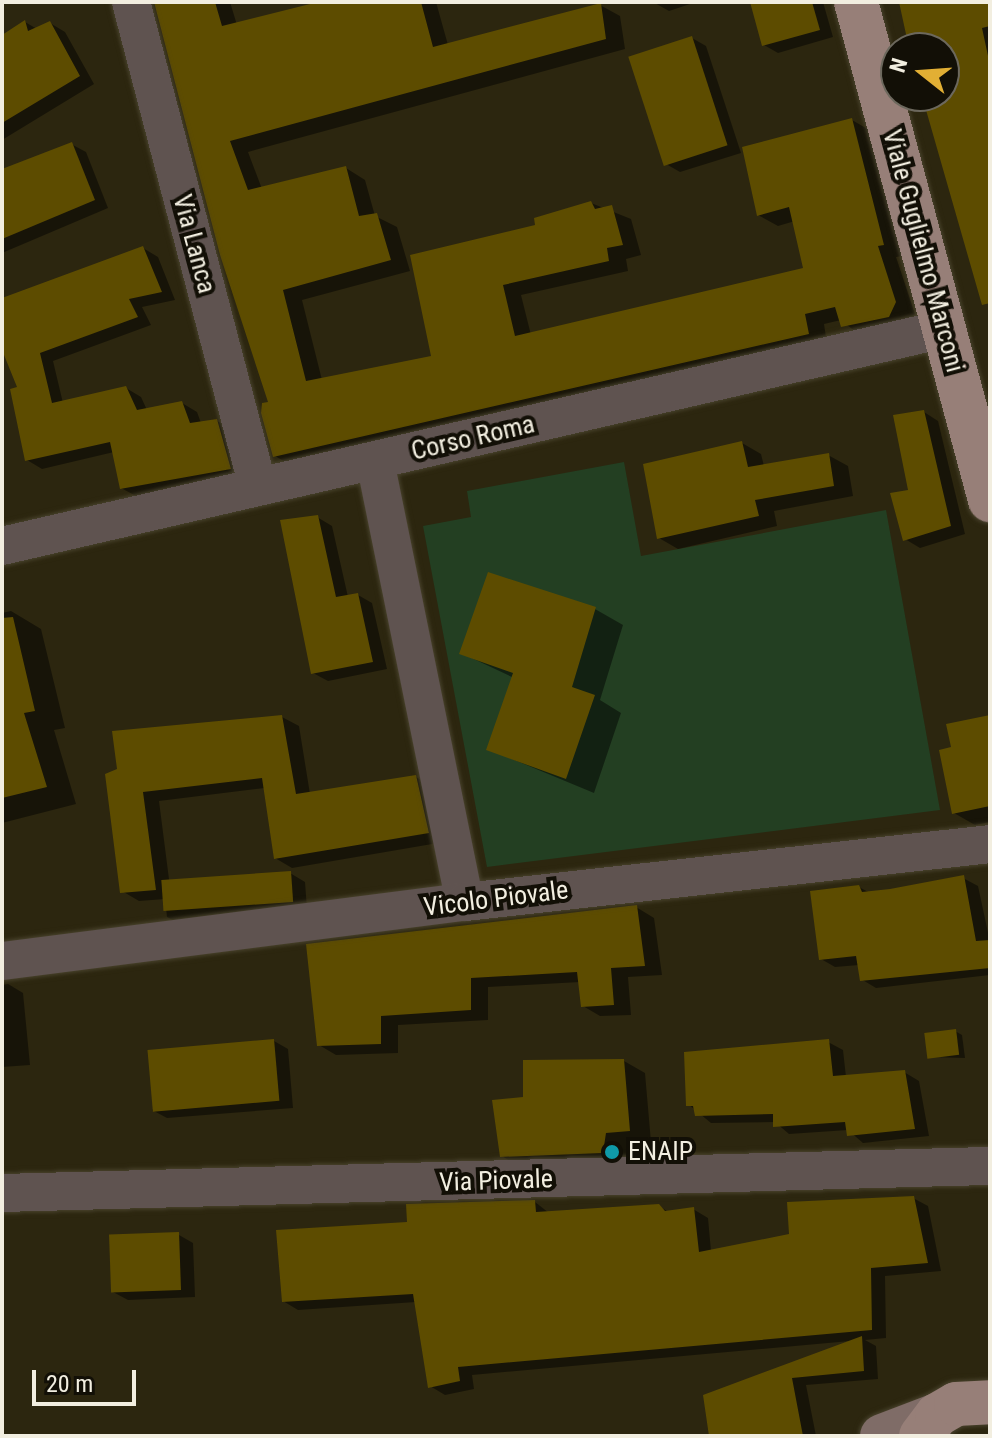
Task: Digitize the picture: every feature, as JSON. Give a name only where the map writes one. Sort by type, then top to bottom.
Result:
[{"type":"main road","name":"Viale Guglielmo Marconi","points":[[856,2],[990,500]]},
{"type":"main road","points":[[882,1436],[951,1414],[990,1370]]},
{"type":"street","name":"Via Lanca","points":[[131,2],[258,487]]},
{"type":"street","name":"Corso Roma","points":[[2,546],[944,329]]},
{"type":"street","points":[[375,461],[465,902]]},
{"type":"street","name":"Vicolo Piovale","points":[[2,961],[465,902],[990,844]]},
{"type":"street","name":"Via Piovale","points":[[2,1193],[990,1166]]},
{"type":"green space","points":[[624,462],[641,556],[886,510],[940,810],[487,867],[423,526],[471,517],[467,491]]},
{"type":"building","points":[[154,2],[215,2],[222,26],[318,2],[421,2],[433,47],[601,3],[606,39],[230,141],[248,190],[346,166],[359,216],[377,213],[391,260],[283,290],[306,381],[431,356],[410,255],[535,225],[534,218],[591,201],[595,209],[612,205],[623,245],[607,248],[609,261],[503,285],[515,336],[803,268],[789,207],[757,216],[742,147],[852,118],[884,245],[878,246],[896,302],[889,317],[841,327],[835,307],[805,314],[809,334],[273,457],[261,413],[262,403],[268,402],[220,255]]},
{"type":"building","points":[[750,2],[812,2],[820,30],[762,46]]},
{"type":"building","points":[[899,2],[990,2],[990,26],[982,28],[990,65],[990,303],[982,305],[927,112],[960,112],[960,32],[906,32]]},
{"type":"building","points":[[25,20],[28,31],[50,21],[80,76],[2,123],[2,35]]},
{"type":"building","points":[[692,36],[728,145],[664,166],[628,57]]},
{"type":"building","points":[[72,142],[95,200],[2,239],[2,169]]},
{"type":"building","points":[[143,246],[162,292],[129,299],[138,317],[40,353],[52,403],[126,386],[137,410],[182,401],[190,423],[217,419],[231,469],[120,489],[110,442],[25,461],[10,389],[17,387],[2,350],[2,298]]},
{"type":"building","points":[[924,410],[951,526],[903,541],[890,493],[908,490],[893,415]]},
{"type":"building","points":[[742,441],[748,467],[829,453],[834,486],[755,500],[759,516],[657,539],[643,464]]},
{"type":"building","points":[[318,515],[336,597],[358,593],[373,662],[311,674],[280,520]]},
{"type":"building","points":[[488,572],[596,607],[572,687],[595,695],[566,779],[486,750],[513,673],[459,654]]},
{"type":"building","points":[[13,617],[35,711],[24,713],[47,787],[2,798],[2,618]]},
{"type":"building","points":[[282,715],[296,794],[416,775],[429,833],[274,859],[262,778],[143,792],[156,890],[120,893],[105,774],[117,769],[112,731]]},
{"type":"building","points":[[990,715],[990,806],[952,814],[939,750],[951,747],[946,724]]},
{"type":"building","points":[[291,871],[293,902],[163,911],[161,880]]},
{"type":"building","points":[[964,875],[976,941],[990,940],[990,968],[860,981],[856,956],[819,960],[810,891],[859,885],[862,892]]},
{"type":"building","points":[[637,905],[645,966],[611,968],[614,1005],[581,1007],[577,972],[471,978],[471,1010],[381,1016],[381,1044],[317,1046],[306,944]]},
{"type":"building","points":[[956,1029],[959,1055],[927,1059],[924,1033]]},
{"type":"building","points":[[274,1039],[279,1101],[153,1112],[147,1050]]},
{"type":"building","points":[[829,1039],[833,1076],[905,1070],[915,1129],[847,1136],[845,1122],[773,1127],[773,1114],[695,1116],[693,1106],[686,1106],[684,1052]]},
{"type":"building","points":[[624,1059],[630,1131],[606,1133],[603,1153],[500,1157],[492,1100],[523,1097],[523,1060]]},
{"type":"building","points":[[914,1196],[928,1263],[871,1268],[872,1330],[458,1367],[460,1381],[428,1388],[413,1294],[282,1302],[276,1230],[407,1222],[406,1204],[535,1200],[536,1212],[659,1204],[665,1211],[694,1207],[699,1252],[789,1234],[787,1202]]},
{"type":"building","points":[[179,1232],[181,1290],[111,1292],[109,1234]]},
{"type":"building","points":[[862,1336],[864,1371],[792,1378],[803,1436],[709,1436],[703,1395]]},
{"type":"place","name":"ENAIP","points":[[612,1152]]}]
